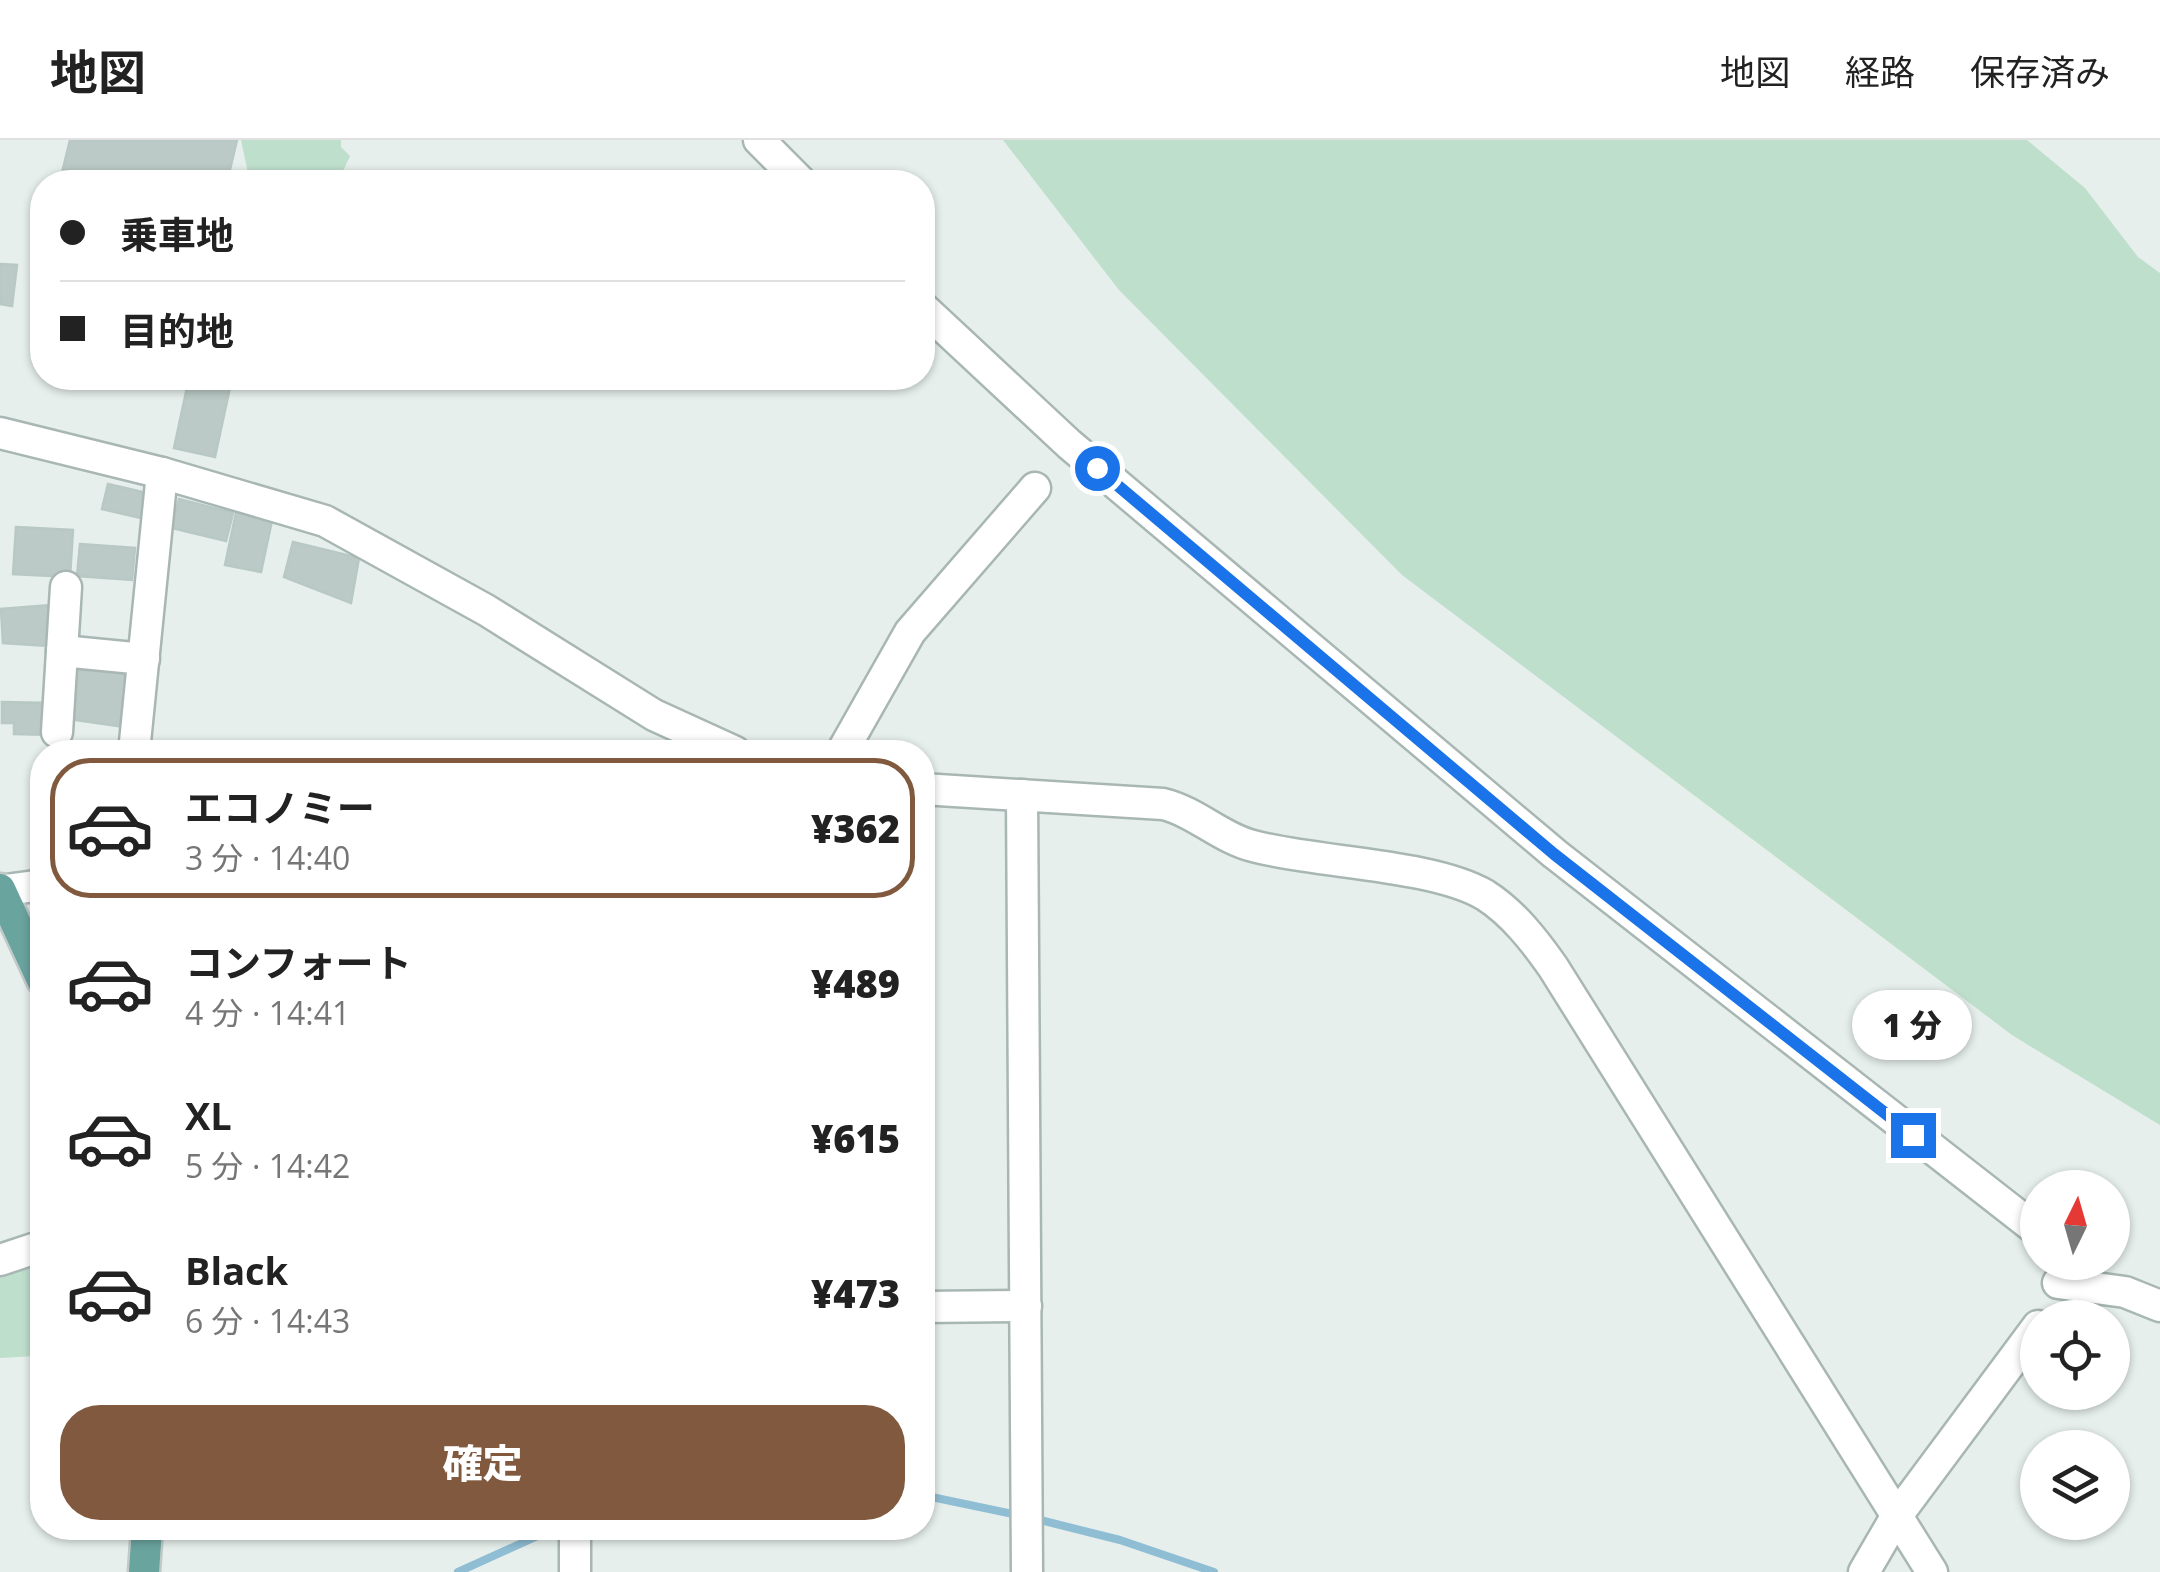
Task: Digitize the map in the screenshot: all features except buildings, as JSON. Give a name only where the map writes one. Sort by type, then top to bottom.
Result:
[{"type":"main road","points":[[0,890],[30,954]]},
{"type":"main road","points":[[144,1572],[146,1540]]},
{"type":"street","points":[[759,140],[789,170]]},
{"type":"street","points":[[935,319],[1069,444],[1554,854],[2020,1217]]},
{"type":"street","points":[[0,433],[162,473],[325,521],[486,610],[654,715],[709,740]]},
{"type":"street","points":[[135,740],[162,473]]},
{"type":"street","points":[[849,740],[910,632],[1035,488]]},
{"type":"street","points":[[57,732],[66,587]]},
{"type":"street","points":[[62,652],[144,659]]},
{"type":"street","points":[[935,789],[1181,808],[1248,846],[1438,879],[1484,894],[1506,912],[1553,967],[1932,1572]]},
{"type":"street","points":[[1022,796],[1027,1572]]},
{"type":"street","points":[[0,890],[30,887]]},
{"type":"street","points":[[0,1260],[30,1250]]},
{"type":"street","points":[[2082,1280],[2160,1306]]},
{"type":"street","points":[[935,1307],[1026,1306]]},
{"type":"street","points":[[1864,1572],[1896,1517],[2020,1350]]},
{"type":"street","points":[[575,1540],[575,1572]]},
{"type":"green space","points":[[241,140],[341,140],[341,147],[350,156],[344,170],[247,170]]},
{"type":"green space","points":[[1003,140],[2027,140],[2085,188],[2138,257],[2160,273],[2160,1125],[2012,1035],[1402,575],[1119,290]]},
{"type":"green space","points":[[30,1260],[30,1356],[0,1358],[0,1269]]},
{"type":"waterway","points":[[935,1498],[1018,1515]]},
{"type":"waterway","points":[[1036,1519],[1120,1540],[1214,1572]]},
{"type":"waterway","points":[[458,1572],[529,1540]]},
{"type":"route","points":[[1097,468],[1554,854],[1913,1135]]}]
